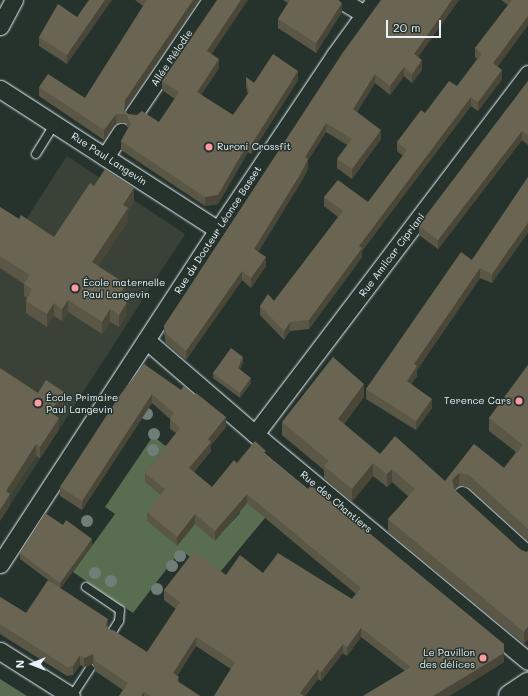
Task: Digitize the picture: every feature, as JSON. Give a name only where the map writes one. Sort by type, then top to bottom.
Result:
[{"type":"street","points":[[0,26],[14,0]]},
{"type":"street","name":"Allée Mélodie","points":[[132,115],[211,0]]},
{"type":"street","points":[[342,0],[364,14]]},
{"type":"street","name":"Rue du Docteur Léonce Basset","points":[[0,564],[218,230],[374,0]]},
{"type":"street","name":"Rue Amilcar Cipriani","points":[[255,434],[528,74]]},
{"type":"street","name":"Rue Paul Langevin","points":[[0,89],[218,230]]},
{"type":"street","points":[[105,157],[121,132]]},
{"type":"street","name":"Rue des Chantiers","points":[[146,340],[255,434],[528,661]]},
{"type":"street","points":[[462,495],[528,555]]},
{"type":"street","points":[[0,651],[72,696]]},
{"type":"lane","points":[[36,154],[55,124]]},
{"type":"lane","points":[[86,587],[120,610],[119,621],[111,634]]},
{"type":"lane","points":[[72,696],[90,668]]},
{"type":"shaded area","name":"École maternelle Paul Langevin","points":[[67,156],[185,234],[0,521],[0,260]]},
{"type":"green space","points":[[153,436],[173,452],[146,482],[215,540],[240,513],[237,511],[252,493],[270,512],[216,577],[181,550],[133,613],[73,572],[115,514],[105,507]]},
{"type":"green space","points":[[0,679],[27,696],[0,696]]},
{"type":"building","points":[[89,0],[105,0],[67,55],[39,37],[58,4],[77,17]]},
{"type":"building","points":[[147,0],[193,0],[125,100],[124,110],[128,114],[137,115],[142,111],[159,122],[179,92],[162,81],[217,0],[241,0],[207,51],[219,59],[197,92],[233,115],[249,92],[246,77],[254,83],[273,54],[298,71],[251,145],[248,143],[218,195],[205,197],[121,141],[131,124],[126,114],[116,114],[104,130],[39,87],[48,74],[85,98]]},
{"type":"building","points":[[290,0],[338,0],[342,3],[316,43],[278,19]]},
{"type":"building","points":[[381,0],[452,0],[414,54],[422,60],[412,74],[404,67],[390,86],[375,74],[353,109],[381,130],[352,169],[337,159],[352,139],[326,123],[305,157],[308,159],[301,173],[254,249],[266,257],[251,278],[242,271],[186,351],[166,334],[164,326],[344,51]]},
{"type":"building","points":[[512,0],[528,0],[528,16],[493,63],[502,70],[478,102],[471,97],[359,246],[362,248],[309,320],[290,322],[284,331],[260,306],[268,294],[274,301],[343,211],[324,197],[338,180],[368,202],[407,150],[397,142],[421,110],[425,113],[449,81],[457,86],[482,54],[475,48]]},
{"type":"building","points":[[528,81],[528,135],[522,131],[438,240],[419,225]]},
{"type":"building","points":[[105,169],[134,188],[123,205],[128,208],[92,262],[126,284],[119,296],[127,302],[119,315],[110,309],[102,322],[68,300],[62,309],[54,303],[47,314],[26,301],[32,289],[24,284],[30,275],[0,256],[0,207],[19,219],[21,215],[54,237],[90,183],[94,186]]},
{"type":"building","points":[[528,177],[528,223],[492,274],[480,268],[414,364],[417,366],[407,381],[432,399],[416,421],[366,389],[461,252],[472,260]]},
{"type":"building","points":[[231,348],[243,357],[238,368],[251,378],[240,393],[213,373]]},
{"type":"building","points":[[333,357],[364,384],[338,419],[380,454],[395,436],[445,481],[474,444],[504,468],[523,445],[489,418],[528,365],[528,529],[469,475],[459,473],[452,480],[455,490],[521,550],[526,552],[528,551],[528,627],[524,632],[388,519],[415,489],[392,469],[387,474],[373,463],[352,489],[324,466],[329,461],[282,422]]},
{"type":"building","points":[[144,364],[181,390],[184,386],[194,395],[196,393],[226,417],[208,439],[211,442],[189,468],[212,487],[234,460],[237,463],[255,441],[266,451],[264,453],[308,489],[311,485],[504,644],[504,653],[433,696],[363,696],[411,667],[361,628],[347,647],[343,644],[321,672],[318,669],[300,693],[304,696],[214,696],[235,662],[196,637],[173,673],[179,677],[177,681],[200,696],[151,696],[144,692],[141,696],[119,696],[128,683],[95,661],[93,654],[84,658],[80,655],[73,666],[67,667],[0,624],[0,597],[26,613],[48,580],[108,619],[106,625],[108,629],[113,630],[147,652],[180,602],[164,590],[194,551],[226,575],[240,555],[263,573],[278,553],[352,599],[361,588],[247,494],[215,531],[195,514],[177,537],[147,512],[165,489],[145,473],[180,428],[170,419],[174,413],[152,394],[82,501],[60,487],[120,395]]},
{"type":"building","points":[[0,368],[38,393],[46,380],[64,392],[50,412],[59,418],[40,447],[36,444],[6,491],[10,494],[0,510]]},
{"type":"building","points":[[45,513],[63,525],[66,520],[92,539],[60,583],[20,553]]},
{"type":"place","name":"Ruroni Crossfit","points":[[209,147]]},
{"type":"place","name":"École maternelle Paul Langevin","points":[[75,288]]},
{"type":"place","name":"Terence Cars","points":[[519,401]]},
{"type":"place","name":"École Primaire Paul Langevin","points":[[38,403]]},
{"type":"place","name":"Le Pavillon des délices","points":[[483,658]]}]
